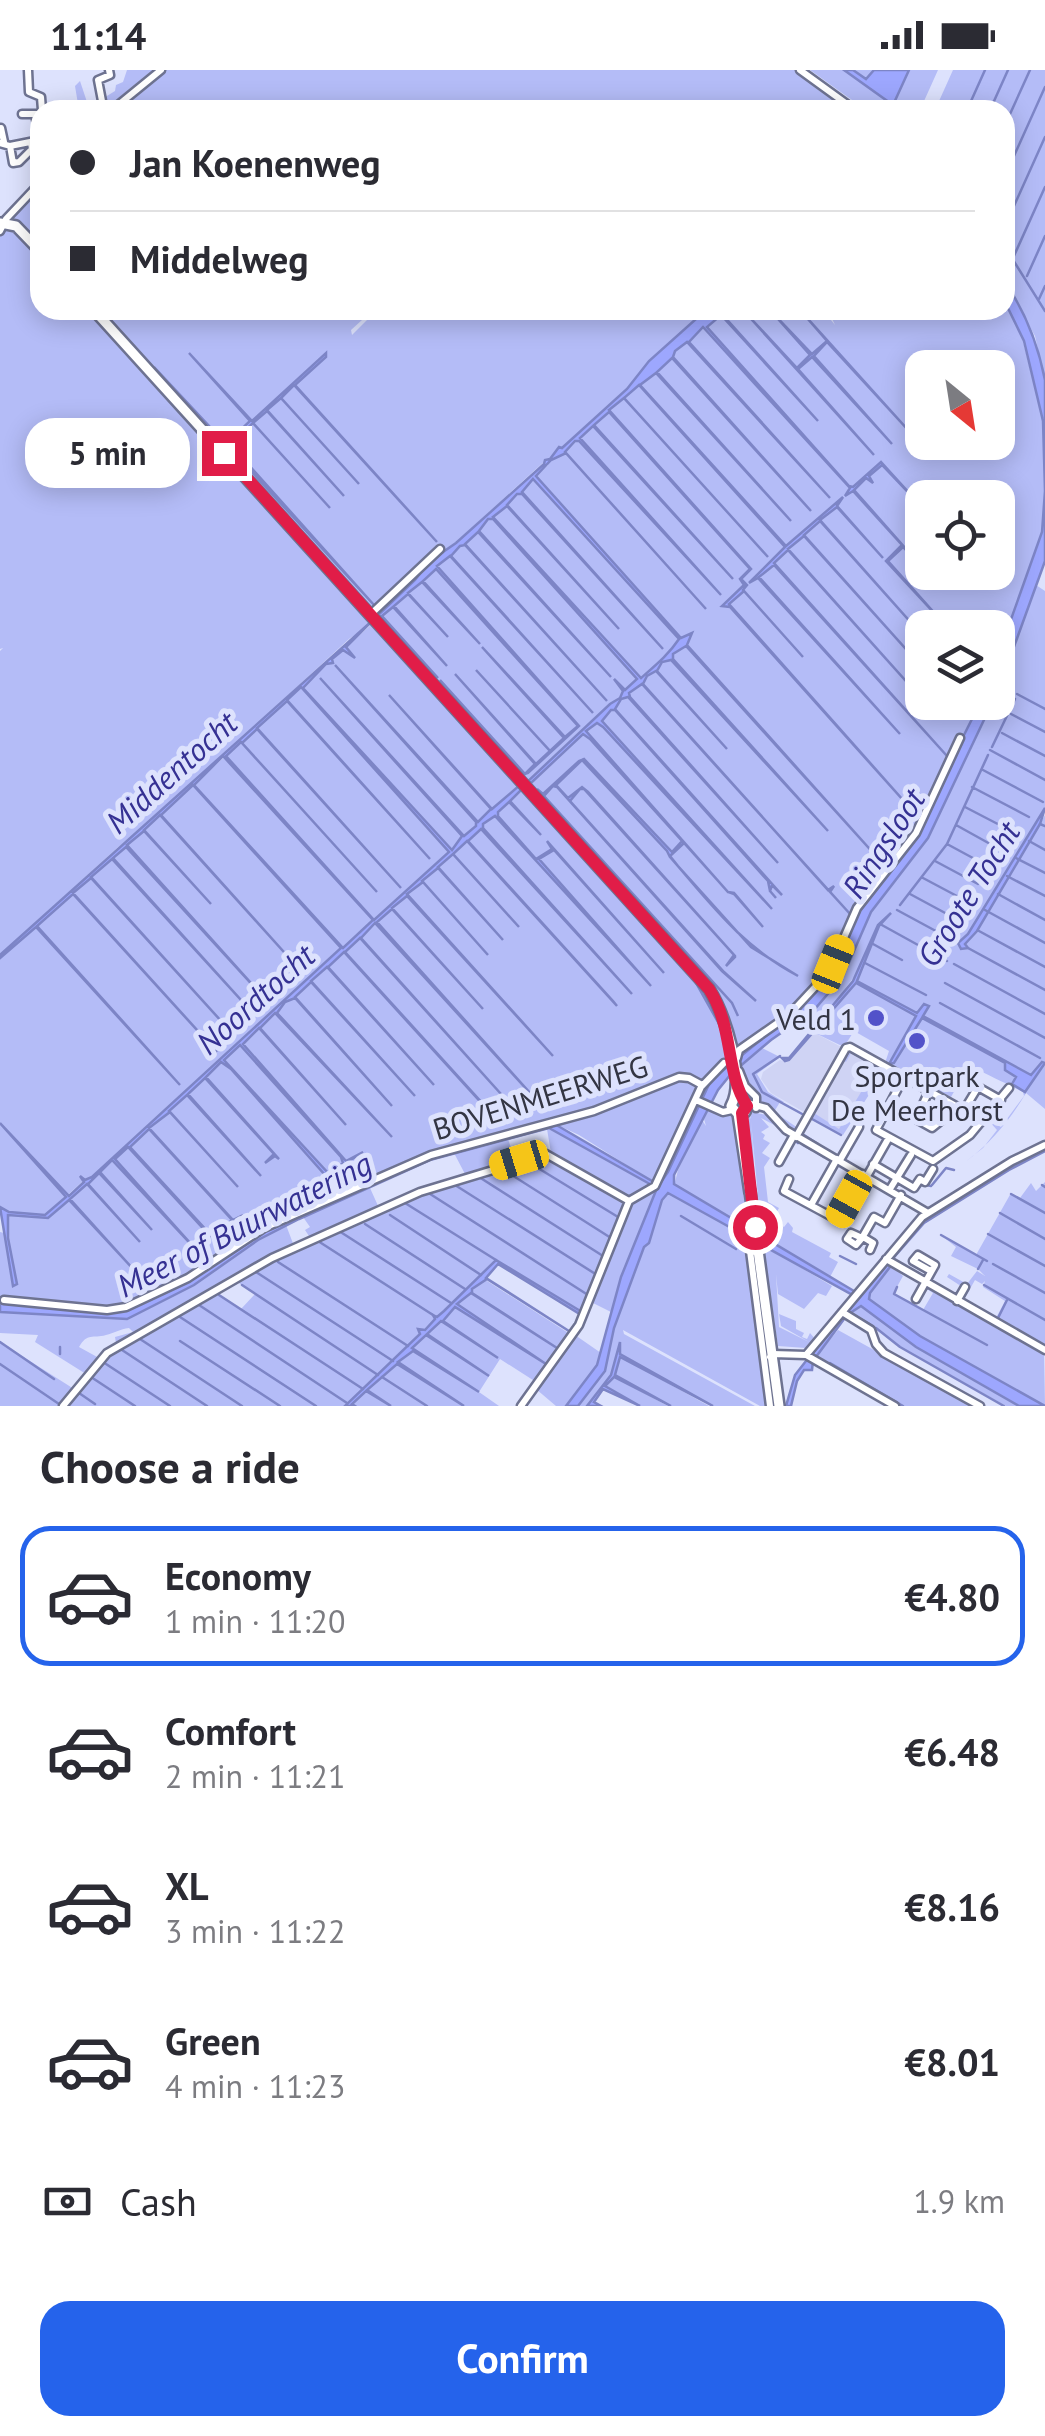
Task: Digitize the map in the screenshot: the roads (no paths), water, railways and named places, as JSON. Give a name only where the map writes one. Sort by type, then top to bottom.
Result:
[{"type":"main road","points":[[3,226],[30,240]]},
{"type":"main road","points":[[103,320],[701,979],[725,1019],[743,1107],[755,1227],[753,1247],[762,1283],[775,1406]]},
{"type":"street","points":[[28,70],[29,92],[41,100]]},
{"type":"street","points":[[102,100],[98,80],[101,73],[110,75],[109,70]]},
{"type":"street","points":[[124,100],[162,70]]},
{"type":"street","points":[[800,70],[842,100]]},
{"type":"street","points":[[22,114],[30,113]]},
{"type":"street","points":[[1,128],[13,163],[30,151]]},
{"type":"street","points":[[4,144],[30,142]]},
{"type":"street","points":[[3,226],[30,195]]},
{"type":"street","points":[[371,614],[440,550]]},
{"type":"street","points":[[743,1107],[754,1094],[734,1067],[738,1050],[789,1015],[829,972],[857,908],[916,833],[960,738]]},
{"type":"street","points":[[779,1162],[850,1047],[983,1121]]},
{"type":"street","points":[[522,1406],[579,1325],[629,1202],[656,1185],[702,1086],[734,1067]]},
{"type":"street","points":[[964,1110],[984,1075]]},
{"type":"street","name":"BOVENMEERWEG","points":[[4,1300],[107,1310],[126,1307],[188,1278],[273,1224],[435,1153],[606,1107],[679,1077],[702,1086]]},
{"type":"street","points":[[904,1077],[876,1127],[936,1160],[968,1137],[1010,1088]]},
{"type":"street","points":[[978,1087],[1001,1100]]},
{"type":"street","points":[[929,1091],[916,1119],[932,1128],[948,1116],[954,1104]]},
{"type":"street","points":[[698,1101],[715,1108],[743,1107],[770,1113],[794,1135],[928,1212]]},
{"type":"street","points":[[811,1205],[859,1127]]},
{"type":"street","points":[[788,1179],[784,1190],[837,1219],[887,1141]]},
{"type":"street","points":[[810,1358],[856,1295],[888,1261],[903,1236],[928,1212],[1045,1145]]},
{"type":"street","points":[[64,1406],[107,1353],[272,1258],[420,1192],[542,1154],[553,1156],[629,1202]]},
{"type":"street","points":[[890,1189],[911,1155]]},
{"type":"street","points":[[873,1164],[914,1188],[920,1179],[925,1182],[933,1168]]},
{"type":"street","points":[[864,1210],[885,1223],[902,1196]]},
{"type":"street","points":[[870,1250],[874,1242],[863,1238],[874,1217]]},
{"type":"street","points":[[753,1247],[770,1358],[810,1358],[895,1406]]},
{"type":"street","points":[[888,1261],[1045,1350]]},
{"type":"street","points":[[916,1299],[931,1271]]},
{"type":"street","points":[[957,1301],[965,1287]]},
{"type":"street","points":[[844,1314],[871,1330],[884,1353],[980,1406]]},
{"type":"waterway","points":[[972,100],[985,70]]},
{"type":"waterway","points":[[994,100],[1008,70]]},
{"type":"waterway","points":[[1015,103],[1030,70]]},
{"type":"waterway","points":[[1015,154],[1045,87]]},
{"type":"waterway","points":[[1015,204],[1045,137]]},
{"type":"waterway","points":[[1015,254],[1045,187]]},
{"type":"waterway","points":[[1027,276],[1045,236]]},
{"type":"waterway","points":[[1015,263],[1045,311]]},
{"type":"waterway","points":[[1039,299],[1045,286]]},
{"type":"waterway","points":[[1017,694],[1045,709]]},
{"type":"waterway","points":[[1015,716],[1045,732]]},
{"type":"waterway","points":[[992,747],[1005,720]]},
{"type":"waterway","points":[[1002,733],[1045,756]]},
{"type":"waterway","points":[[990,750],[1045,780]]},
{"type":"waterway","points":[[900,905],[947,844],[988,755]]},
{"type":"waterway","points":[[983,770],[1043,802]]},
{"type":"waterway","name":"Groote Tocht","points":[[972,787],[1029,817]]},
{"type":"waterway","name":"Groote Tocht","points":[[965,807],[1017,834]]},
{"type":"waterway","points":[[1040,824],[1045,826]]},
{"type":"waterway","name":"Groote Tocht","points":[[956,825],[1010,855]]},
{"type":"waterway","name":"Groote Tocht","points":[[1029,841],[1045,850]]},
{"type":"waterway","name":"Groote Tocht","points":[[947,844],[984,864]]},
{"type":"waterway","name":"Groote Tocht","points":[[1016,858],[1045,873]]},
{"type":"waterway","name":"Groote Tocht","points":[[935,861],[978,884]]},
{"type":"waterway","name":"Groote Tocht","points":[[1007,876],[1045,896]]},
{"type":"waterway","name":"Groote Tocht","points":[[923,878],[970,903]]},
{"type":"waterway","name":"Groote Tocht","points":[[910,894],[960,921]]},
{"type":"waterway","name":"Groote Tocht","points":[[998,894],[1045,920]]},
{"type":"waterway","name":"Groote Tocht","points":[[897,910],[958,943]]},
{"type":"waterway","name":"Groote Tocht","points":[[985,910],[1045,943]]},
{"type":"waterway","name":"Groote Tocht","points":[[880,924],[947,961]]},
{"type":"waterway","name":"Groote Tocht","points":[[979,931],[1045,967]]},
{"type":"waterway","name":"Groote Tocht","points":[[873,944],[902,960]]},
{"type":"waterway","name":"Groote Tocht","points":[[968,948],[1045,990]]},
{"type":"waterway","points":[[865,963],[926,995]]},
{"type":"waterway","name":"Groote Tocht","points":[[954,964],[1045,1014]]},
{"type":"waterway","name":"Groote Tocht","points":[[945,983],[1045,1038]]},
{"type":"waterway","points":[[940,1003],[1040,1058]]},
{"type":"waterway","points":[[780,1056],[753,1074],[762,1092],[804,1115]]},
{"type":"waterway","points":[[812,1119],[841,1135]]},
{"type":"waterway","points":[[804,1135],[818,1144]]},
{"type":"waterway","points":[[803,1145],[812,1150]]},
{"type":"waterway","points":[[816,1152],[824,1157]]},
{"type":"waterway","points":[[532,1161],[618,1217]]},
{"type":"waterway","points":[[839,1165],[852,1172]]},
{"type":"waterway","points":[[932,1185],[946,1168],[954,1170]]},
{"type":"waterway","points":[[507,1172],[611,1238]]},
{"type":"waterway","points":[[479,1177],[603,1256]]},
{"type":"waterway","points":[[917,1189],[922,1184],[931,1186]]},
{"type":"waterway","points":[[455,1185],[597,1275]]},
{"type":"waterway","points":[[427,1192],[588,1295]]},
{"type":"waterway","points":[[1011,1194],[1045,1213]]},
{"type":"waterway","points":[[405,1203],[496,1260]]},
{"type":"waterway","points":[[1000,1213],[1045,1239]]},
{"type":"waterway","points":[[390,1215],[481,1275]]},
{"type":"waterway","points":[[681,1216],[736,1249]]},
{"type":"waterway","points":[[365,1224],[465,1289]]},
{"type":"waterway","points":[[339,1231],[451,1303]]},
{"type":"waterway","points":[[988,1234],[1045,1266]]},
{"type":"waterway","points":[[941,1235],[987,1261]]},
{"type":"waterway","points":[[318,1241],[433,1315]]},
{"type":"waterway","points":[[840,1256],[856,1264]]},
{"type":"waterway","points":[[978,1269],[983,1260]]},
{"type":"waterway","points":[[278,1262],[408,1346]]},
{"type":"waterway","points":[[993,1264],[1045,1293]]},
{"type":"waterway","points":[[256,1272],[393,1361]]},
{"type":"waterway","points":[[242,1285],[378,1375]]},
{"type":"waterway","points":[[984,1285],[1045,1320]]},
{"type":"waterway","points":[[897,1287],[894,1294],[987,1345]]},
{"type":"waterway","points":[[219,1295],[363,1389]]},
{"type":"waterway","points":[[997,1320],[1007,1300]]},
{"type":"waterway","points":[[199,1305],[347,1403]]},
{"type":"waterway","points":[[180,1317],[316,1406]]},
{"type":"waterway","points":[[859,1318],[873,1326]]},
{"type":"waterway","points":[[876,1328],[900,1347],[1004,1406]]},
{"type":"waterway","points":[[140,1339],[242,1406]]},
{"type":"waterway","points":[[180,1341],[280,1406]]},
{"type":"waterway","points":[[0,1342],[54,1379]]},
{"type":"waterway","points":[[60,1347],[60,1354]]},
{"type":"waterway","points":[[122,1350],[207,1406]]},
{"type":"waterway","points":[[103,1362],[170,1406]]},
{"type":"waterway","points":[[830,1363],[903,1406]]},
{"type":"waterway","points":[[0,1364],[59,1404]]},
{"type":"waterway","points":[[91,1377],[135,1406]]},
{"type":"waterway","points":[[382,1377],[427,1406]]},
{"type":"waterway","points":[[79,1393],[95,1404]]},
{"type":"place","name":"Veld 1","points":[[876,1018]]},
{"type":"place","name":"Sportpark De Meerhorst","points":[[917,1041]]},
{"type":"water label","name":"Middentocht","points":[[171,772]]},
{"type":"water label","name":"Ringsloot","points":[[883,843]]},
{"type":"water label","name":"Noordtocht","points":[[255,999]]},
{"type":"water label","name":"Meer of Buurwatering","points":[[244,1224]]}]
